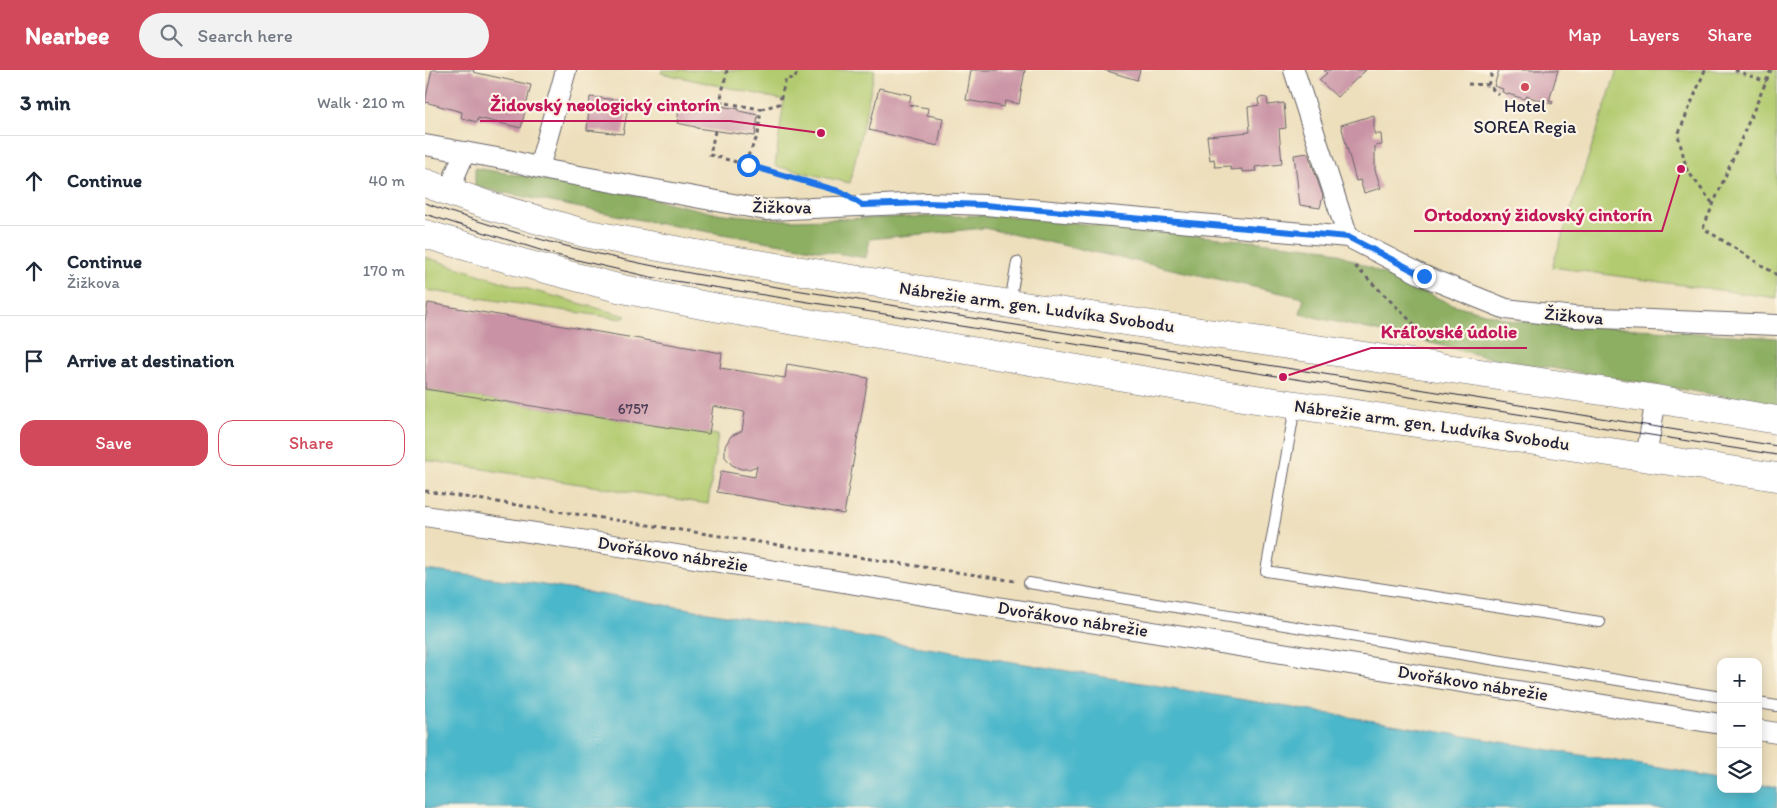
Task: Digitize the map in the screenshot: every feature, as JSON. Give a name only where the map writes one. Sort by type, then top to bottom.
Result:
[{"type":"main road","name":"Nábrežie arm. gen. Ludvíka Svobodu","points":[[425,183],[490,206],[575,230],[707,256],[1010,304],[1656,399],[1777,420]]},
{"type":"main road","name":"Nábrežie arm. gen. Ludvíka Svobodu","points":[[425,234],[519,262],[618,288],[702,305],[1296,405],[1777,477]]},
{"type":"street","points":[[539,168],[566,70]]},
{"type":"street","points":[[1293,70],[1348,237]]},
{"type":"street","name":"Žižkova","points":[[429,149],[465,152],[552,171],[766,210],[927,203],[976,205],[1348,237],[1424,276],[1506,309],[1574,317],[1777,325]]},
{"type":"street","points":[[454,194],[455,175],[465,152]]},
{"type":"street","points":[[1646,457],[1656,399]]},
{"type":"street","name":"Dvořákovo nábrežie","points":[[425,516],[648,550],[1717,723]]},
{"type":"street","points":[[1762,731],[1777,733]]},
{"type":"lane","points":[[1010,304],[1017,262]]},
{"type":"lane","points":[[1296,405],[1267,571],[1600,622]]},
{"type":"lane","points":[[1029,583],[1717,696]]},
{"type":"lane","points":[[1762,704],[1777,706]]},
{"type":"path","points":[[727,70],[720,102],[761,110],[779,104],[786,78],[795,79],[797,70]]},
{"type":"path","points":[[1488,85],[1493,70]]},
{"type":"path","points":[[1705,70],[1678,135],[1687,170],[1713,205]]},
{"type":"path","points":[[1735,70],[1766,82]]},
{"type":"path","points":[[1771,70],[1703,228],[1777,275]]},
{"type":"path","points":[[1467,84],[1488,85],[1499,95]]},
{"type":"path","points":[[743,164],[759,136],[761,110]]},
{"type":"path","points":[[715,131],[709,156],[823,187]]},
{"type":"path","points":[[1349,260],[1427,337],[1427,350]]},
{"type":"path","points":[[425,491],[1029,583]]},
{"type":"green space","points":[[662,70],[875,70],[850,183],[775,166],[784,100],[661,73]]},
{"type":"green space","points":[[1617,70],[1777,70],[1777,298],[1552,267]]},
{"type":"green space","points":[[475,168],[631,194],[714,213],[788,220],[997,215],[1328,249],[1451,304],[1514,321],[1777,338],[1777,405],[1491,358],[1300,314],[1304,298],[984,228],[870,239],[866,258],[656,223],[475,187]]},
{"type":"green space","points":[[425,257],[506,283],[626,316],[622,319],[425,290]]},
{"type":"green space","points":[[425,389],[718,435],[708,504],[425,460]]},
{"type":"water","points":[[425,570],[531,583],[1717,777],[1717,793],[1762,793],[1762,785],[1777,788],[1777,808],[425,808]]},
{"type":"building","points":[[432,70],[474,70],[473,72],[531,85],[521,128],[478,118],[477,122],[461,118],[462,112],[425,102]]},
{"type":"building","points":[[971,70],[1025,70],[1019,104],[1005,101],[1004,107],[966,100]]},
{"type":"building","points":[[1104,70],[1140,70],[1137,80]]},
{"type":"building","points":[[1324,70],[1366,70],[1337,97],[1319,80],[1327,73]]},
{"type":"building","name":"Hotel SOREA Regia","points":[[1499,70],[1558,70],[1549,101],[1553,102],[1552,104],[1526,96],[1524,99],[1502,92],[1503,89],[1494,86]]},
{"type":"building","points":[[879,88],[911,95],[909,105],[928,108],[927,115],[943,118],[938,146],[869,130]]},
{"type":"building","points":[[590,97],[629,101],[623,134],[587,130]]},
{"type":"building","points":[[1260,97],[1267,98],[1268,105],[1284,103],[1286,128],[1279,129],[1282,164],[1255,167],[1256,171],[1242,172],[1242,169],[1231,170],[1230,166],[1215,167],[1214,159],[1210,160],[1207,136],[1250,132],[1248,107],[1259,105],[1258,99]]},
{"type":"building","points":[[680,102],[739,109],[739,111],[758,115],[755,136],[696,128],[677,123]]},
{"type":"building","points":[[1374,115],[1374,134],[1381,134],[1382,145],[1375,146],[1375,170],[1381,188],[1364,193],[1360,180],[1356,181],[1341,125]]},
{"type":"building","points":[[1308,153],[1323,196],[1320,208],[1300,205],[1294,155]]},
{"type":"building","points":[[428,303],[722,353],[720,368],[785,378],[787,364],[868,378],[844,514],[717,492],[721,471],[755,477],[757,466],[741,469],[732,465],[725,457],[725,446],[731,436],[742,431],[745,412],[713,406],[709,434],[425,389],[425,322]]},
{"type":"tram line","points":[[425,203],[458,215],[559,244],[695,274],[1777,446]]},
{"type":"tram line","points":[[425,214],[556,255],[650,277],[1777,455]]},
{"type":"place","name":"Hotel SOREA Regia","points":[[1525,87]]},
{"type":"place","name":"Židovský neologický cintorín","points":[[821,133]]},
{"type":"place","name":"Ortodoxný židovský cintorín","points":[[1681,169]]},
{"type":"place","name":"Kráľovské údolie","points":[[1283,377]]},
{"type":"route","points":[[748,165],[842,192],[862,205],[927,203],[985,205],[1348,237],[1424,276]]}]
